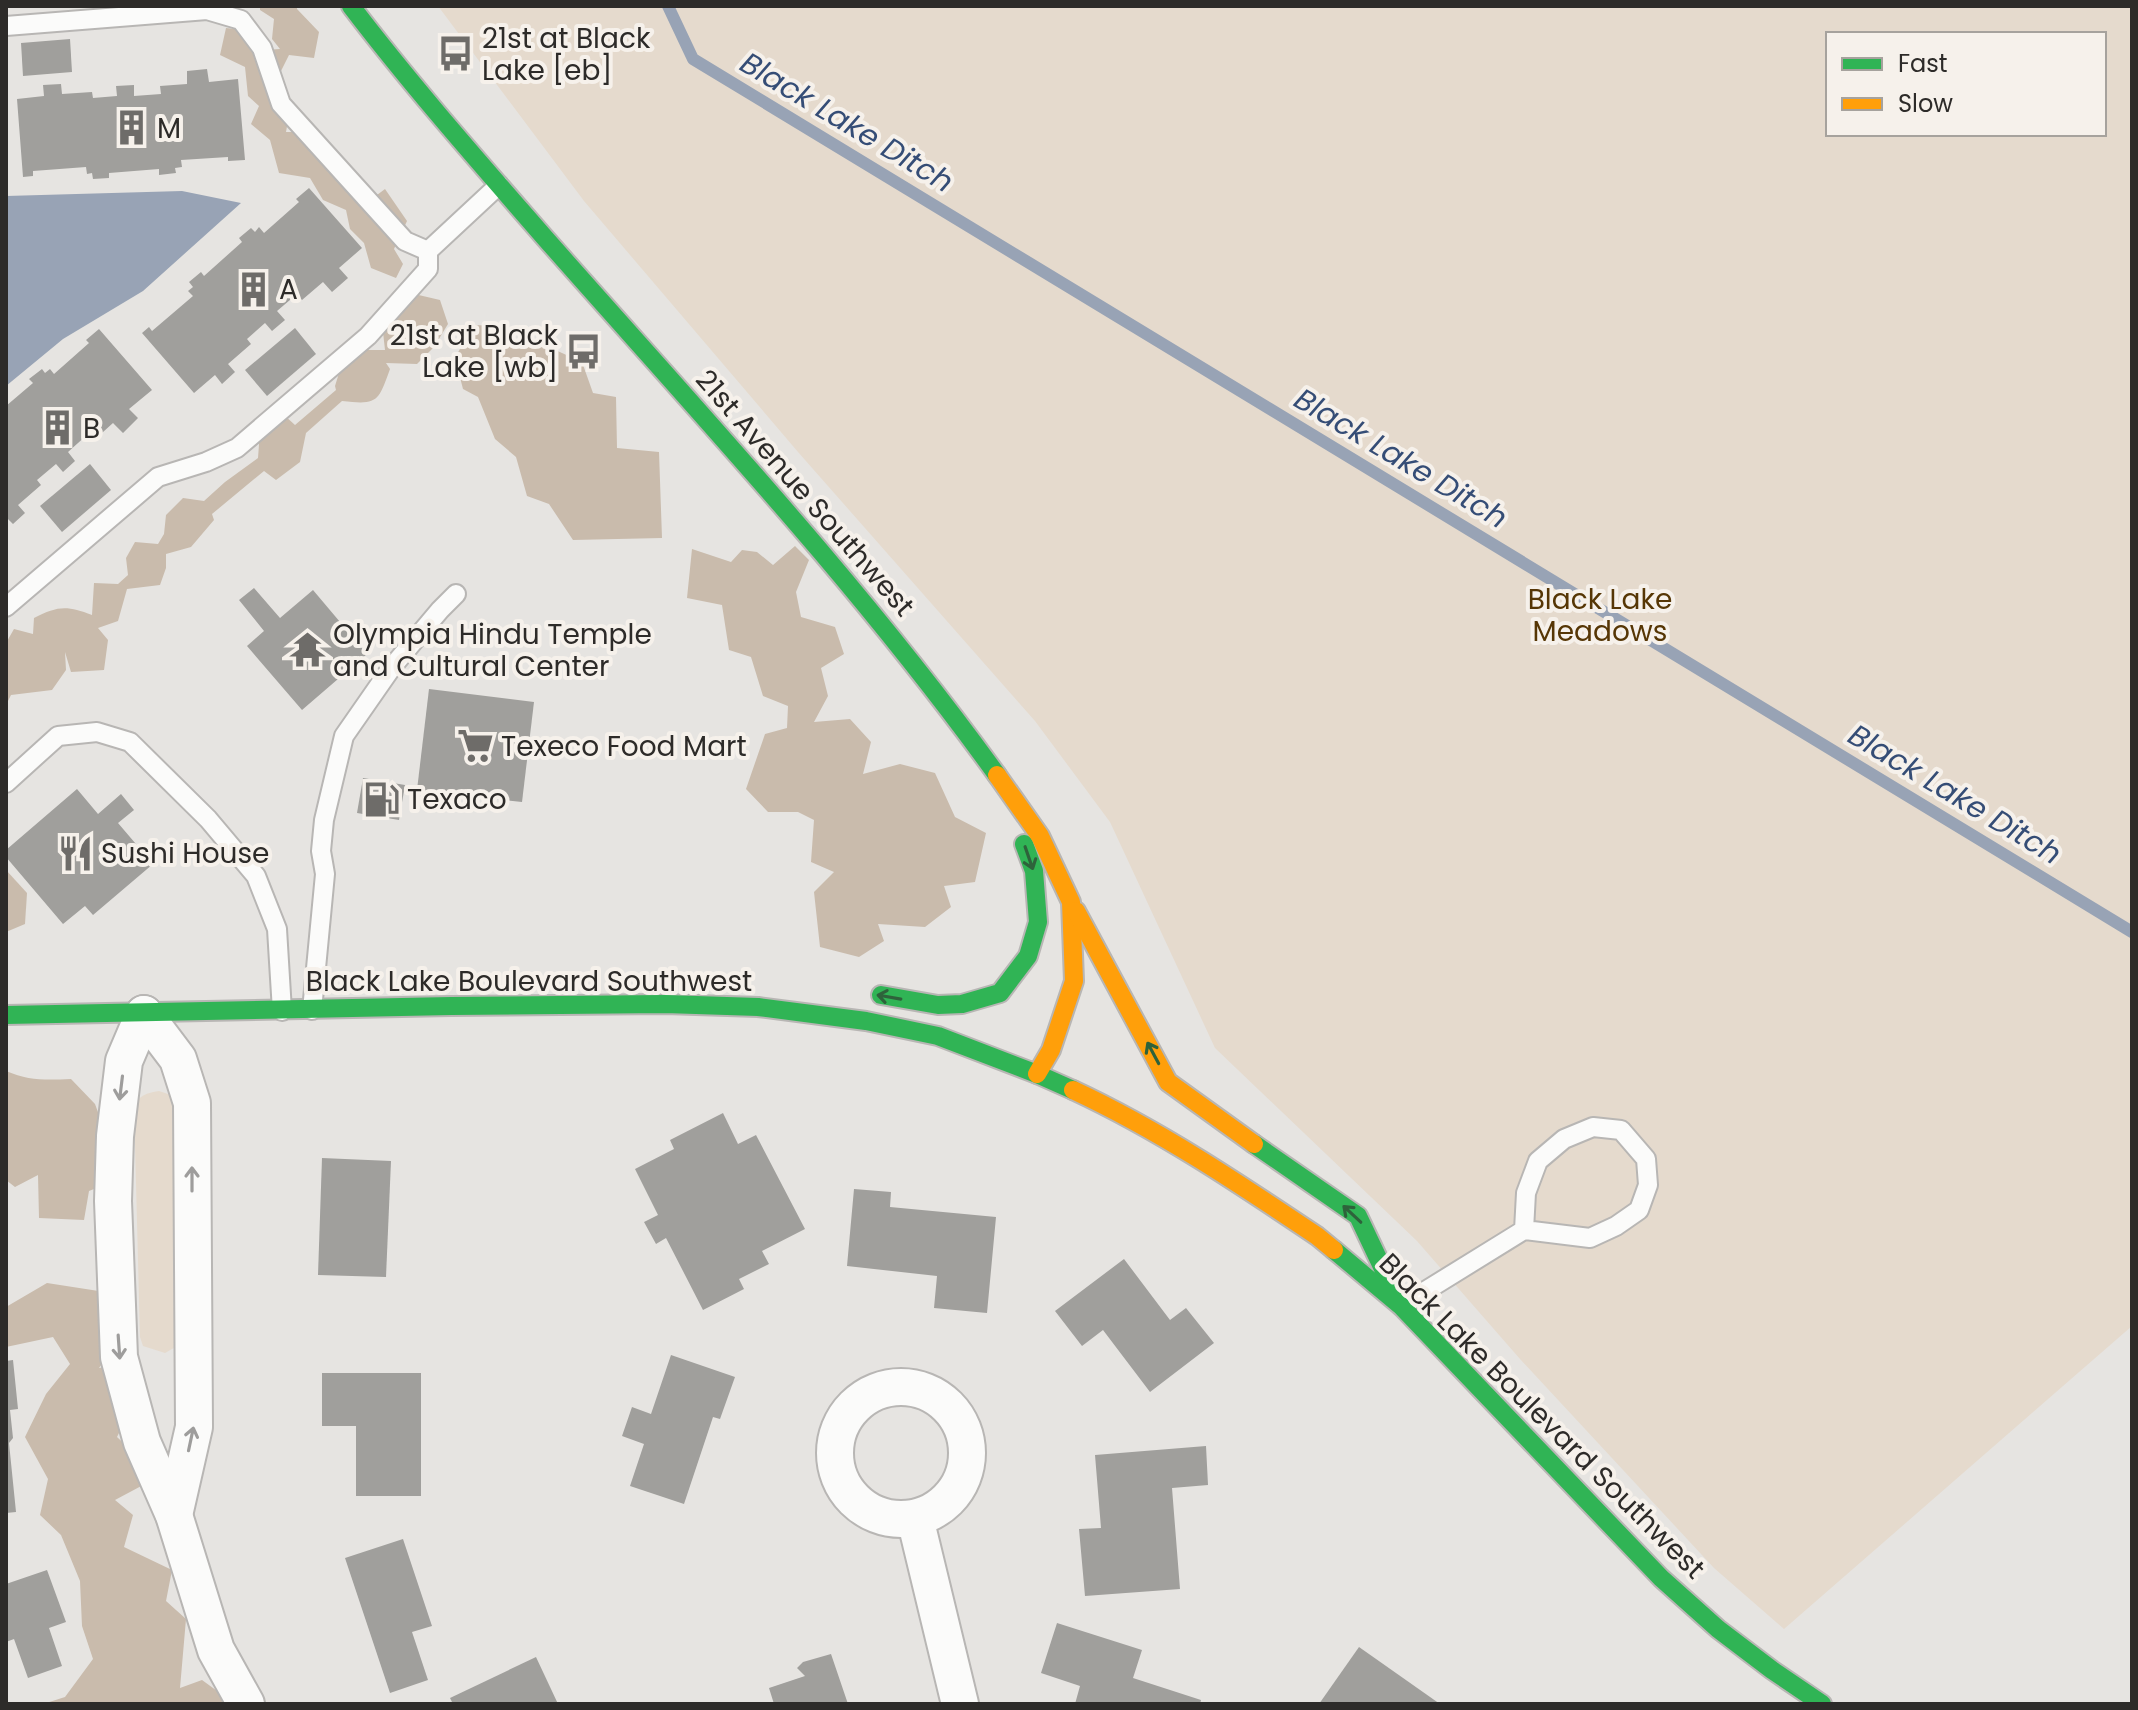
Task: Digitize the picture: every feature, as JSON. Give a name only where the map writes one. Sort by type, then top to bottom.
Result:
[{"type":"street","name":"21st Avenue Southwest","points":[[351,6],[499,185],[850,585],[947,706],[1040,836],[1071,902],[1074,981],[1051,1050],[1037,1074]]},
{"type":"street","points":[[861,992],[938,1005],[962,1004],[1000,993],[1028,956],[1038,922],[1034,871],[1003,785]]},
{"type":"street","points":[[1071,902],[1168,1082],[1358,1216],[1401,1306]]},
{"type":"street","points":[[818,1015],[837,998]]},
{"type":"street","name":"Black Lake Boulevard Southwest","points":[[6,1015],[634,1003],[758,1007],[866,1021],[938,1036],[1037,1074],[1098,1102],[1201,1159],[1317,1236],[1401,1306],[1661,1578],[1718,1629],[1822,1704]]},
{"type":"street","points":[[174,1515],[194,1427],[192,1103],[178,1059],[144,1014],[124,1061],[115,1136],[113,1201],[119,1357],[142,1442],[174,1515],[216,1650],[246,1704]]},
{"type":"street","points":[[915,1518],[960,1704]]},
{"type":"lane","points":[[6,26],[207,10],[241,20],[262,48],[281,104],[405,241],[428,251]]},
{"type":"lane","points":[[6,607],[158,477],[206,462],[237,448],[368,336],[428,269],[428,251],[499,185]]},
{"type":"lane","points":[[312,1010],[325,874],[321,851],[324,820],[344,736],[392,667],[456,594]]},
{"type":"lane","points":[[6,783],[58,736],[97,732],[130,742],[208,819],[256,876],[277,929],[282,1011]]},
{"type":"lane","points":[[1401,1306],[1524,1230],[1590,1238],[1616,1226],[1639,1210],[1648,1185],[1646,1159],[1621,1130],[1593,1127],[1564,1139],[1538,1161],[1526,1193],[1524,1230]]},
{"type":"green space","name":"Black Lake Meadows","points":[[438,6],[2132,6],[2132,1326],[1784,1629],[1714,1568],[1520,1359],[1417,1241],[1215,1048],[1110,822],[1035,721],[798,452],[584,201]]},
{"type":"green space","points":[[159,1091],[171,1095],[176,1101],[179,1345],[165,1353],[143,1346],[140,1337],[134,1106],[144,1095]]},
{"type":"shaded area","points":[[260,6],[297,6],[319,32],[314,58],[289,55],[272,89],[291,104],[286,132],[321,132],[325,159],[353,171],[361,207],[385,189],[407,221],[394,249],[403,264],[396,278],[371,268],[364,243],[350,229],[346,210],[323,200],[310,178],[279,173],[270,140],[251,124],[259,106],[248,96],[245,67],[220,55],[226,28],[245,30],[251,51],[280,49],[272,39],[274,19],[260,10]]},
{"type":"shaded area","points":[[410,293],[440,300],[448,324],[434,347],[417,364],[386,363],[390,369],[375,399],[342,401],[306,433],[300,462],[276,480],[264,471],[212,514],[214,520],[191,547],[166,554],[166,568],[160,585],[127,589],[118,621],[98,628],[108,640],[104,670],[71,672],[65,652],[66,670],[52,690],[11,695],[6,705],[6,643],[14,629],[33,634],[34,618],[56,609],[69,608],[92,615],[94,583],[118,584],[128,575],[126,558],[135,542],[158,544],[164,534],[166,515],[183,498],[204,501],[258,458],[260,431],[284,415],[295,425],[336,390],[344,357],[363,350],[385,350],[382,323]]},
{"type":"shaded area","points":[[473,325],[499,326],[521,349],[542,344],[582,362],[593,393],[616,397],[617,448],[659,452],[662,538],[573,540],[549,504],[527,496],[516,457],[495,439],[478,397],[463,389],[455,358]]},
{"type":"shaded area","points":[[795,546],[809,560],[796,592],[801,617],[835,627],[844,654],[821,668],[828,696],[814,722],[850,719],[871,742],[863,774],[900,764],[935,773],[955,817],[986,833],[975,882],[944,886],[951,907],[925,927],[878,924],[884,941],[859,957],[820,947],[814,892],[834,872],[811,862],[814,820],[798,812],[768,812],[746,789],[765,734],[787,728],[788,706],[763,696],[751,657],[729,650],[722,605],[687,598],[692,549],[731,562],[742,550],[757,552],[773,565]]},
{"type":"shaded area","points":[[6,870],[27,893],[25,924],[6,932]]},
{"type":"shaded area","points":[[6,1071],[46,1080],[71,1079],[95,1104],[103,1126],[114,1181],[89,1191],[84,1220],[39,1218],[38,1175],[15,1187],[6,1180]]},
{"type":"shaded area","points":[[47,1283],[105,1292],[127,1329],[99,1368],[122,1364],[137,1397],[117,1437],[135,1454],[145,1484],[115,1500],[133,1515],[124,1547],[172,1570],[166,1601],[186,1619],[180,1688],[202,1680],[235,1704],[43,1704],[65,1697],[93,1659],[82,1626],[80,1581],[61,1535],[40,1515],[48,1479],[25,1437],[46,1394],[70,1364],[53,1337],[6,1347],[6,1307]]},
{"type":"water","points":[[182,191],[241,203],[143,291],[63,339],[6,386],[6,196]]},
{"type":"building","points":[[70,39],[72,72],[23,76],[21,43]]},
{"type":"building","name":"M","points":[[207,69],[209,82],[238,79],[245,160],[228,161],[228,157],[181,160],[182,167],[175,168],[176,173],[159,175],[159,169],[109,173],[109,178],[93,179],[92,173],[87,174],[86,167],[33,171],[33,176],[23,177],[17,99],[44,96],[43,85],[61,84],[62,94],[92,92],[93,98],[117,96],[116,86],[134,85],[134,96],[161,94],[160,86],[187,84],[187,71]]},
{"type":"building","name":"A","points":[[309,188],[362,248],[339,268],[348,278],[332,292],[323,282],[302,300],[297,294],[277,311],[285,320],[272,331],[265,323],[247,339],[251,344],[228,364],[235,372],[222,384],[215,375],[194,393],[142,333],[149,327],[152,331],[193,296],[188,291],[193,287],[189,282],[201,272],[204,276],[242,242],[239,238],[251,228],[255,232],[259,227],[264,233],[299,202],[296,199]]},
{"type":"building","points":[[295,328],[316,354],[267,396],[245,370]]},
{"type":"building","name":"B","points":[[99,329],[152,390],[129,409],[138,418],[123,433],[113,423],[93,441],[88,434],[68,452],[75,461],[63,472],[56,464],[37,480],[41,485],[18,505],[25,513],[13,524],[6,517],[6,406],[33,383],[29,379],[42,369],[45,373],[50,369],[54,374],[89,343],[86,340]]},
{"type":"building","points":[[90,464],[111,490],[62,532],[40,506]]},
{"type":"building","name":"Olympia Hindu Temple and Cultural Center","points":[[254,588],[280,618],[313,590],[367,654],[302,710],[247,646],[264,631],[239,600]]},
{"type":"building","name":"Texeco Food Mart","points":[[429,689],[534,702],[522,802],[417,790]]},
{"type":"building","name":"Texaco","points":[[363,778],[405,785],[399,820],[357,813]]},
{"type":"building","name":"Sushi House","points":[[77,789],[98,814],[121,794],[134,810],[118,823],[153,864],[93,915],[85,906],[63,924],[6,857],[6,850]]},
{"type":"building","points":[[723,1113],[738,1144],[756,1135],[805,1229],[762,1251],[769,1264],[739,1279],[744,1289],[703,1310],[666,1238],[656,1244],[644,1222],[658,1215],[635,1169],[674,1149],[670,1140]]},
{"type":"building","points":[[322,1158],[391,1161],[386,1277],[318,1275]]},
{"type":"building","points":[[854,1189],[891,1192],[890,1207],[996,1217],[987,1313],[934,1308],[937,1276],[847,1266]]},
{"type":"building","points":[[1124,1259],[1170,1320],[1186,1308],[1214,1343],[1150,1392],[1103,1330],[1082,1346],[1055,1311]]},
{"type":"building","points":[[671,1355],[735,1377],[720,1419],[713,1417],[684,1504],[630,1486],[644,1444],[622,1436],[632,1407],[651,1414]]},
{"type":"building","points":[[13,1360],[18,1409],[10,1410],[13,1438],[9,1443],[16,1512],[6,1513],[6,1361]]},
{"type":"building","points":[[322,1373],[421,1373],[421,1496],[356,1496],[356,1426],[322,1426]]},
{"type":"building","points":[[1206,1446],[1208,1485],[1172,1488],[1180,1589],[1085,1596],[1079,1529],[1101,1528],[1095,1455]]},
{"type":"building","points":[[403,1539],[432,1626],[412,1632],[428,1680],[390,1693],[345,1558]]},
{"type":"building","points":[[47,1570],[66,1622],[49,1628],[62,1666],[28,1678],[14,1639],[6,1642],[6,1584]]},
{"type":"building","points":[[1057,1623],[1142,1650],[1133,1678],[1201,1700],[1200,1704],[1075,1704],[1080,1686],[1041,1673]]},
{"type":"building","points":[[1359,1647],[1440,1704],[1319,1704]]},
{"type":"building","points":[[831,1654],[848,1704],[774,1704],[769,1688],[805,1676],[797,1668],[803,1662]]},
{"type":"building","points":[[536,1657],[558,1704],[453,1704],[450,1698]]},
{"type":"waterway","name":"Black Lake Ditch","points":[[668,6],[693,59],[2132,932]]},
{"type":"traffic: fast","points":[[351,6],[545,238],[835,568],[997,775]]},
{"type":"traffic: fast","points":[[881,995],[938,1005],[962,1004],[1000,993],[1028,956],[1038,922],[1034,871],[1024,844]]},
{"type":"traffic: fast","points":[[6,1015],[451,1006],[665,1004],[758,1007],[866,1021],[938,1036],[1073,1090]]},
{"type":"traffic: fast","points":[[1254,1144],[1358,1216],[1394,1292]]},
{"type":"traffic: fast","points":[[1334,1250],[1401,1306],[1661,1578],[1718,1629],[1822,1704]]},
{"type":"traffic: slow","points":[[997,775],[1040,836],[1071,902],[1074,981],[1051,1050],[1037,1074]]},
{"type":"traffic: slow","points":[[1076,911],[1168,1082],[1254,1144]]},
{"type":"traffic: slow","points":[[1073,1090],[1198,1158],[1334,1250]]},
{"type":"place","name":"21st at Black Lake [eb]","points":[[456,54]]},
{"type":"place","name":"M","points":[[131,128]]},
{"type":"place","name":"A","points":[[253,289]]},
{"type":"place","name":"21st at Black Lake [wb]","points":[[584,351]]},
{"type":"place","name":"B","points":[[57,428]]},
{"type":"place","name":"Olympia Hindu Temple and Cultural Center","points":[[307,650]]},
{"type":"place","name":"Texeco Food Mart","points":[[475,746]]},
{"type":"place","name":"Texaco","points":[[381,799]]},
{"type":"place","name":"Sushi House","points":[[75,853]]}]
